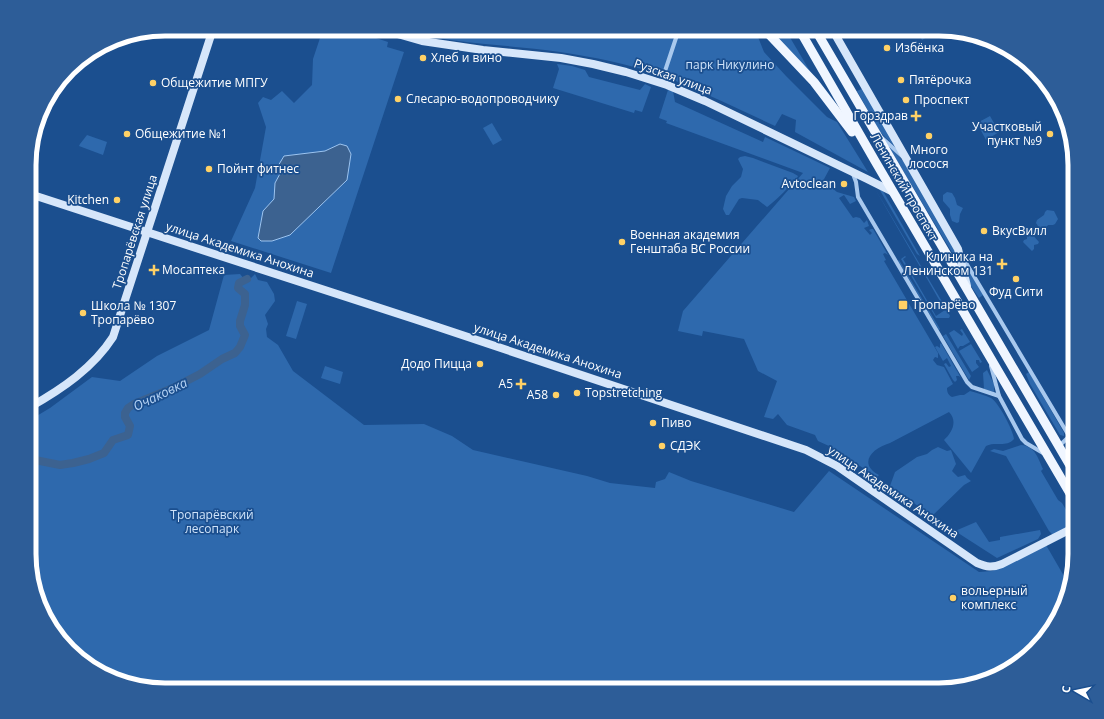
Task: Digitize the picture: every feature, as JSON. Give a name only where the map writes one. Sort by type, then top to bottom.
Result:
[{"type":"main road","points":[[770,36],[824,94],[875,161]]},
{"type":"main road","name":"Ленинский проспект","points":[[803,36],[1068,490]]},
{"type":"main road","name":"Ленинский проспект","points":[[819,36],[1068,463]]},
{"type":"street","name":"Тропарёвская улица","points":[[36,404],[48,397],[85,370],[110,343],[116,330],[211,36]]},
{"type":"street","name":"Рузская улица","points":[[403,36],[422,42],[585,62],[626,72],[661,83],[700,98],[893,192]]},
{"type":"street","points":[[661,83],[677,36]]},
{"type":"street","points":[[836,36],[958,249],[1068,434]]},
{"type":"street","points":[[874,131],[908,162]]},
{"type":"street","points":[[852,172],[856,182],[858,197],[967,382],[972,387],[999,396]]},
{"type":"street","name":"улица Академика Анохина","points":[[36,196],[417,320],[806,450],[837,466],[972,559],[985,566],[990,567],[1002,564],[1068,531]]},
{"type":"street","points":[[958,249],[969,293]]},
{"type":"street","points":[[988,352],[999,396],[1022,439],[1026,443],[1046,454]]},
{"type":"street","points":[[1058,447],[1068,437]]},
{"type":"green space","points":[[321,36],[370,36],[388,42],[387,47],[404,52],[331,273],[231,241],[255,188],[266,127],[258,103],[263,97],[271,100],[282,91],[294,103],[312,85],[313,59]]},
{"type":"green space","name":"парк Никулино","points":[[430,36],[757,36],[764,52],[786,76],[827,117],[837,122],[868,172],[795,132],[796,120],[782,114],[775,126],[716,98],[649,71],[611,61],[573,54]]},
{"type":"green space","points":[[776,36],[789,36],[811,73]]},
{"type":"green space","points":[[920,36],[928,36],[922,40]]},
{"type":"green space","points":[[557,64],[585,70],[589,77],[640,90],[645,84],[651,87],[642,112],[635,110],[634,113],[553,88],[559,69]]},
{"type":"green space","points":[[864,88],[901,153],[880,132],[857,91]]},
{"type":"green space","points":[[668,90],[673,91],[675,102],[763,142],[765,137],[830,168],[823,181],[837,192],[854,197],[856,201],[850,204],[844,195],[839,198],[853,218],[860,218],[864,223],[867,220],[869,226],[864,228],[870,235],[872,233],[869,230],[873,229],[888,255],[885,253],[883,254],[886,260],[884,261],[938,353],[938,358],[935,357],[933,360],[937,365],[944,367],[953,384],[947,388],[949,394],[952,397],[964,395],[970,391],[991,398],[998,405],[1011,430],[1014,439],[1011,442],[986,446],[971,473],[944,440],[953,427],[953,419],[949,412],[878,448],[873,452],[868,461],[872,470],[879,475],[877,477],[829,446],[818,441],[815,435],[787,425],[778,414],[773,419],[764,417],[777,381],[758,371],[744,339],[703,331],[702,336],[678,331],[683,311],[803,173],[666,123],[667,121],[659,118]]},
{"type":"green space","points":[[990,116],[999,132],[986,140],[977,123]]},
{"type":"green space","points":[[492,123],[502,140],[493,145],[483,128]]},
{"type":"green space","points":[[87,135],[107,142],[103,155],[79,146]]},
{"type":"green space","points":[[891,148],[904,162],[955,247],[960,266],[890,149]]},
{"type":"green space","points":[[745,156],[798,176],[783,193],[767,207],[758,200],[742,198],[739,199],[729,215],[726,215],[723,209],[726,196],[732,186],[741,177],[743,169],[738,159]]},
{"type":"green space","points":[[874,187],[947,310],[950,316],[949,318],[936,318],[901,259],[905,256],[906,257],[903,259],[936,316],[945,310]]},
{"type":"green space","points":[[878,187],[883,191],[920,256],[917,254]]},
{"type":"green space","points":[[947,192],[952,193],[957,205],[963,208],[960,214],[959,222],[957,223],[952,221],[950,209],[943,201],[943,195]]},
{"type":"green space","points":[[1047,210],[1054,211],[1058,219],[1055,224],[1048,225],[1045,229],[1040,229],[1036,223],[1037,220],[1044,215]]},
{"type":"green space","points":[[1030,232],[1039,242],[1038,244],[1034,245],[1034,249],[1032,251],[1023,242],[1027,239],[1027,234]]},
{"type":"green space","points":[[899,260],[940,329],[939,330],[898,261]]},
{"type":"green space","points":[[967,267],[983,295],[979,298],[971,286],[965,269]]},
{"type":"green space","name":"Тропарёвский лесопарк","points":[[240,274],[244,279],[250,279],[255,274],[258,280],[267,282],[274,294],[275,301],[265,315],[268,324],[266,329],[267,337],[278,345],[293,371],[364,425],[424,424],[452,436],[473,450],[587,476],[610,483],[655,488],[656,482],[665,479],[669,472],[691,481],[794,512],[829,471],[979,572],[992,571],[1046,545],[1066,579],[1055,611],[1036,639],[1024,651],[1003,666],[996,670],[964,681],[947,683],[157,683],[140,681],[108,670],[80,651],[63,632],[53,618],[40,587],[36,554],[36,416],[92,377],[120,381],[157,356],[209,330],[224,275]]},
{"type":"green space","points":[[297,301],[307,304],[296,339],[286,336]]},
{"type":"green space","points":[[962,329],[970,342],[960,346],[958,349],[949,333],[954,330],[962,336],[963,334],[960,330]]},
{"type":"green space","points":[[946,334],[971,376],[969,380],[943,336]]},
{"type":"green space","points":[[941,343],[961,378],[956,376],[957,380],[955,382],[944,364],[946,363],[949,367],[951,366],[947,358],[943,361],[935,347],[937,346],[940,348]]},
{"type":"green space","points":[[971,344],[982,362],[980,363],[979,360],[976,360],[979,367],[972,372],[959,351]]},
{"type":"green space","points":[[325,366],[343,372],[340,384],[321,378]]},
{"type":"green space","points":[[987,370],[994,384],[994,392],[984,389],[983,373]]},
{"type":"green space","points":[[1029,372],[1064,433],[1064,436],[1060,435],[1030,384],[1026,374]]},
{"type":"green space","points":[[1021,445],[1033,450],[1043,469],[1041,471],[1058,500],[1062,503],[1068,513],[1068,527],[1053,535],[1049,531],[1006,456],[990,451],[994,449],[1003,451]]},
{"type":"green space","points":[[938,447],[947,451],[951,450],[956,464],[952,471],[958,477],[965,475],[971,481],[964,485],[932,516],[890,486],[895,472],[917,457],[927,454]]},
{"type":"green space","points":[[976,522],[989,542],[1000,540],[1000,537],[1040,530],[1041,534],[1038,539],[997,558],[955,531]]},
{"type":"shaded area","points":[[340,144],[347,146],[351,154],[347,180],[290,235],[272,241],[261,241],[258,238],[263,211],[274,199],[275,183],[282,170],[278,166],[284,156],[325,151]]},
{"type":"waterway","name":"Очаковка","points":[[36,460],[60,465],[89,459],[104,453],[113,440],[128,435],[130,426],[125,417],[125,413],[128,408],[134,404],[173,388],[235,353],[240,347],[245,335],[240,326],[245,305],[245,294],[238,288],[239,283],[247,279]]},
{"type":"place","name":"Избёнка","points":[[887,48]]},
{"type":"place","name":"Хлеб и вино","points":[[423,58]]},
{"type":"place","name":"Пятёрочка","points":[[901,80]]},
{"type":"place","name":"Общежитие МПГУ","points":[[153,83]]},
{"type":"place","name":"Слесарю-водопроводчику","points":[[398,99]]},
{"type":"place","name":"Проспект","points":[[906,100]]},
{"type":"place","name":"Горздрав","points":[[916,116]]},
{"type":"place","name":"Общежитие №1","points":[[127,134]]},
{"type":"place","name":"Участковый пункт №9","points":[[1050,134]]},
{"type":"place","name":"Много лосося","points":[[929,136]]},
{"type":"place","name":"Пойнт фитнес","points":[[209,169]]},
{"type":"place","name":"Avtoclean","points":[[844,184]]},
{"type":"place","name":"Kitchen","points":[[117,200]]},
{"type":"place","name":"ВкусВилл","points":[[984,231]]},
{"type":"place","name":"Военная академия Генштаба ВС России","points":[[622,242]]},
{"type":"place","name":"Клиника на Ленинском 131","points":[[1002,264]]},
{"type":"place","name":"Мосаптека","points":[[154,270]]},
{"type":"place","name":"Фуд Сити","points":[[1016,279]]},
{"type":"place","name":"Тропарёво","points":[[903,305]]},
{"type":"place","name":"Школа № 1307 Тропарёво","points":[[83,313]]},
{"type":"place","name":"Додо Пицца","points":[[480,364]]},
{"type":"place","name":"А5","points":[[521,384]]},
{"type":"place","name":"Topstretching","points":[[577,393]]},
{"type":"place","name":"А58","points":[[556,395]]},
{"type":"place","name":"Пиво","points":[[653,423]]},
{"type":"place","name":"СДЭК","points":[[662,446]]},
{"type":"place","name":"вольерный комплекс","points":[[953,598]]}]
